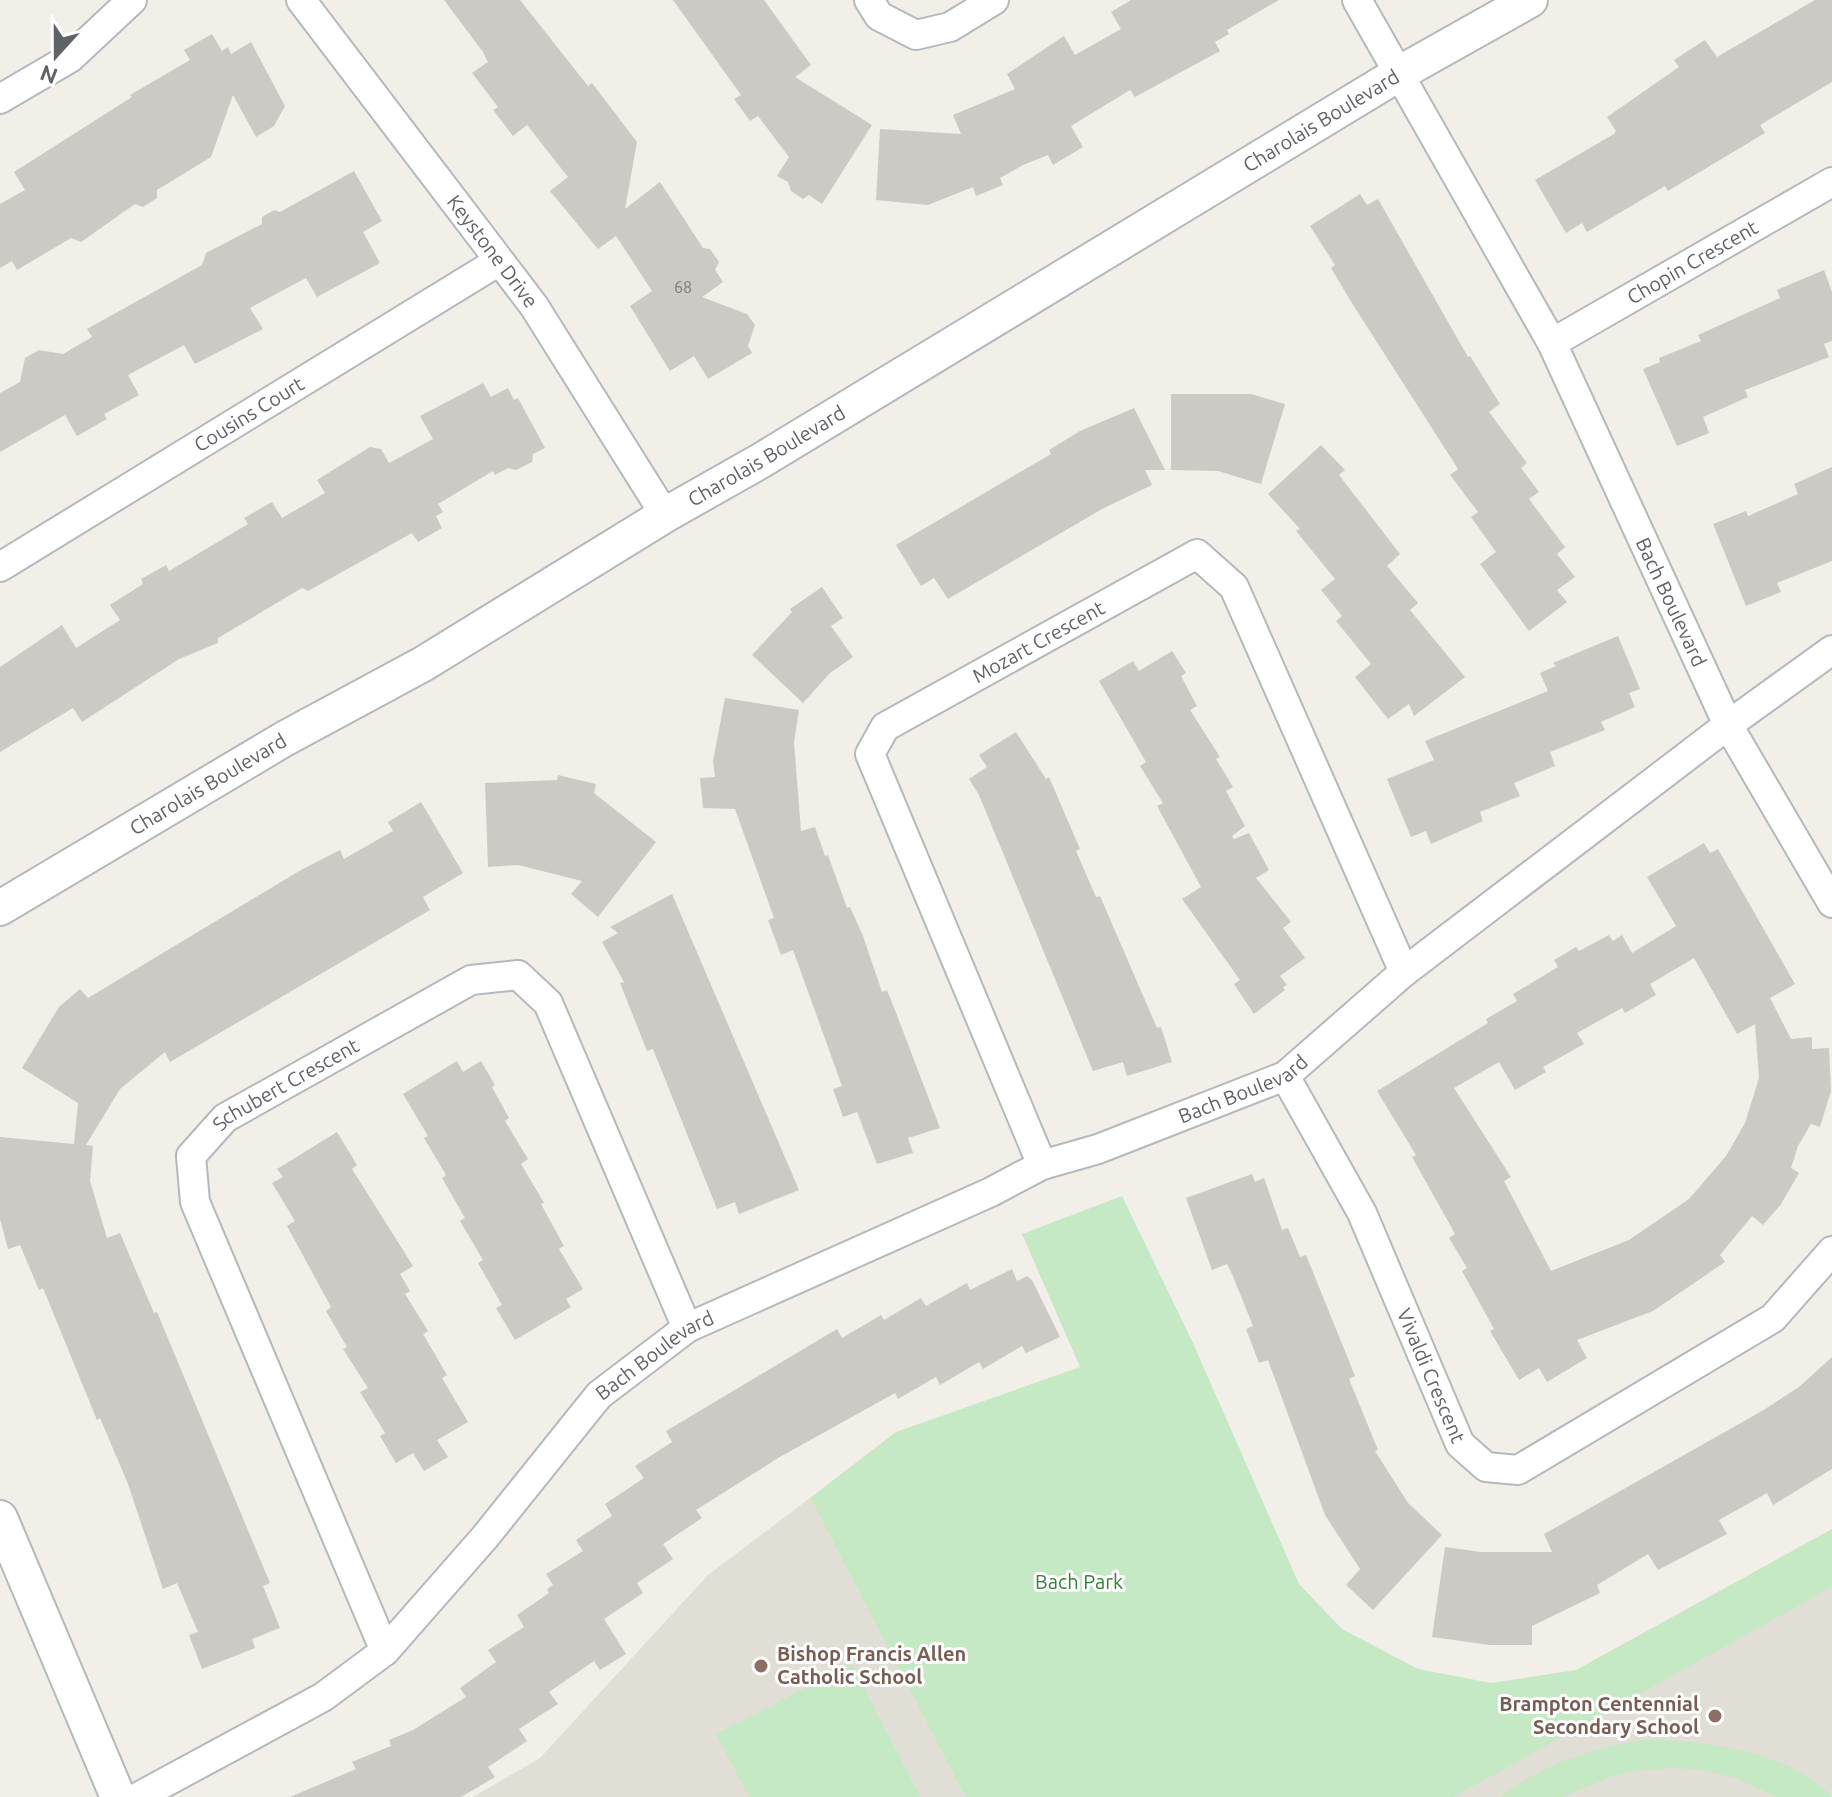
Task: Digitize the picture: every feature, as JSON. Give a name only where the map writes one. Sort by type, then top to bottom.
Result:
[{"type":"street","points":[[0,99],[70,58],[132,0]]},
{"type":"street","name":"Keystone Drive","points":[[301,0],[534,306],[665,515]]},
{"type":"street","points":[[869,0],[879,16],[916,35],[950,27],[994,0]]},
{"type":"street","name":"Bach Boulevard","points":[[138,1797],[323,1697],[385,1651],[485,1537],[599,1395],[687,1328],[991,1192],[1042,1165],[1098,1149],[1285,1076],[1404,972],[1728,725],[1552,343],[1357,0]]},
{"type":"street","name":"Charolais Boulevard","points":[[0,908],[284,739],[423,664],[1400,73],[1530,0]]},
{"type":"street","name":"Chopin Crescent","points":[[1552,343],[1832,182]]},
{"type":"street","name":"Cousins Court","points":[[0,567],[499,261]]},
{"type":"street","name":"Mozart Crescent","points":[[1042,1165],[870,754],[885,727],[1197,554],[1234,587],[1404,972]]},
{"type":"street","points":[[1832,650],[1728,725],[1832,903]]},
{"type":"street","name":"Schubert Crescent","points":[[385,1651],[195,1202],[191,1156],[225,1118],[471,980],[518,975],[548,1003],[687,1328]]},
{"type":"street","name":"Vivaldi Crescent","points":[[1285,1076],[1362,1213],[1460,1444],[1486,1467],[1518,1470],[1735,1342],[1773,1318],[1832,1251]]},
{"type":"street","points":[[0,1518],[118,1797]]},
{"type":"shaded area","name":"Bishop Francis Allen Catholic School","points":[[810,1498],[965,1797],[473,1797],[540,1758],[708,1575]]},
{"type":"shaded area","name":"Brampton Centennial Secondary School","points":[[1832,1586],[1832,1797],[1454,1797],[1713,1651]]},
{"type":"green space","name":"Bach Park","points":[[1122,1196],[1192,1341],[1299,1584],[1342,1629],[1418,1669],[1491,1683],[1576,1670],[1832,1529],[1832,1587],[1454,1797],[965,1797],[810,1498],[896,1432],[1080,1367],[1022,1234]]},
{"type":"green space","points":[[852,1664],[920,1797],[749,1797],[716,1734]]},
{"type":"green space","points":[[1649,1739],[1721,1746],[1772,1759],[1795,1769],[1832,1797],[1777,1797],[1736,1778],[1704,1770],[1674,1768],[1640,1770],[1610,1777],[1564,1797],[1501,1797],[1535,1774],[1571,1758]]},
{"type":"building","points":[[444,0],[520,0],[588,86],[592,83],[637,142],[625,209],[660,182],[703,248],[710,249],[719,262],[715,270],[723,282],[702,297],[747,314],[755,325],[748,346],[752,353],[708,379],[694,356],[670,371],[630,306],[652,291],[616,236],[598,249],[550,191],[568,177],[527,125],[513,136],[493,110],[498,107],[472,73],[488,62]]},
{"type":"building","points":[[673,0],[764,0],[811,65],[795,77],[872,125],[822,204],[809,195],[803,199],[791,191],[788,182],[777,176],[789,157],[758,116],[750,121],[734,99],[741,95]]},
{"type":"building","points":[[1131,0],[1279,0],[1227,30],[1229,34],[1215,42],[1220,51],[1135,97],[1130,90],[1071,126],[1083,147],[1053,165],[1048,155],[1023,165],[1000,178],[1003,185],[976,196],[973,187],[928,205],[876,200],[880,129],[961,134],[953,115],[1015,89],[1007,74],[1064,36],[1075,55],[1121,29],[1111,12]]},
{"type":"building","points":[[1815,0],[1832,0],[1832,82],[1760,125],[1765,133],[1668,191],[1665,186],[1587,232],[1582,223],[1566,233],[1535,180],[1614,134],[1616,131],[1607,117],[1679,67],[1674,60],[1705,40],[1717,57]]},
{"type":"building","points":[[212,34],[222,51],[228,47],[231,54],[251,42],[285,106],[274,126],[256,137],[233,95],[211,157],[157,190],[157,198],[143,207],[135,204],[81,242],[71,238],[17,270],[12,261],[0,268],[0,204],[25,190],[14,172],[132,97],[130,95],[190,60],[184,50]]},
{"type":"building","points":[[354,171],[382,221],[363,232],[380,263],[317,297],[306,278],[250,308],[263,329],[195,364],[184,345],[128,375],[139,395],[104,414],[107,419],[77,436],[65,415],[0,452],[0,393],[20,382],[25,358],[39,350],[63,354],[92,337],[87,329],[202,265],[206,253],[262,224],[262,217],[274,210],[280,212]]},
{"type":"building","points":[[1360,194],[1367,205],[1378,199],[1468,357],[1500,404],[1489,412],[1527,463],[1521,468],[1539,492],[1529,499],[1565,547],[1557,554],[1575,577],[1557,590],[1567,602],[1529,631],[1480,564],[1496,552],[1471,517],[1478,512],[1450,475],[1458,469],[1350,300],[1331,268],[1335,265],[1310,226]]},
{"type":"building","points":[[1824,270],[1832,292],[1832,341],[1824,344],[1829,357],[1745,390],[1748,397],[1703,417],[1709,433],[1677,446],[1643,369],[1660,362],[1659,358],[1701,341],[1698,335],[1780,298],[1777,290]]},
{"type":"building","points":[[483,383],[491,397],[508,388],[514,400],[518,398],[545,448],[533,454],[532,462],[495,475],[493,471],[438,504],[443,512],[436,516],[442,528],[418,542],[412,533],[308,591],[302,588],[218,638],[218,643],[179,659],[82,722],[73,708],[0,752],[0,667],[62,625],[76,648],[120,620],[110,605],[143,584],[141,579],[166,565],[169,571],[248,524],[244,518],[272,502],[282,518],[325,493],[317,480],[370,447],[381,449],[389,463],[433,439],[420,416]]},
{"type":"building","points":[[1171,394],[1251,394],[1285,404],[1261,484],[1218,471],[1171,470]]},
{"type":"building","points":[[1134,408],[1165,470],[1145,470],[1152,485],[1102,509],[948,599],[934,578],[921,586],[896,545],[1051,454],[1049,450],[1080,431]]},
{"type":"building","points":[[1321,445],[1345,470],[1339,475],[1400,554],[1387,566],[1418,603],[1410,610],[1465,677],[1414,716],[1409,704],[1388,719],[1355,677],[1371,664],[1336,621],[1342,616],[1321,590],[1335,579],[1296,531],[1300,529],[1268,494]]},
{"type":"building","points":[[1832,467],[1832,561],[1777,583],[1781,592],[1746,606],[1713,524],[1746,511],[1748,516],[1798,494],[1794,484]]},
{"type":"building","points":[[822,587],[843,618],[831,626],[853,657],[830,673],[803,703],[752,655],[792,612],[790,609]]},
{"type":"building","points":[[1618,636],[1640,689],[1629,693],[1635,707],[1601,722],[1605,730],[1550,752],[1555,766],[1514,783],[1520,796],[1480,812],[1483,821],[1431,844],[1426,831],[1411,837],[1387,779],[1434,760],[1425,741],[1548,691],[1540,673],[1556,666],[1553,663]]},
{"type":"building","points":[[1172,651],[1186,673],[1181,676],[1197,706],[1190,710],[1220,757],[1216,759],[1233,787],[1226,791],[1245,826],[1232,836],[1234,839],[1249,833],[1269,870],[1256,878],[1291,922],[1283,928],[1305,958],[1280,976],[1287,985],[1283,987],[1285,990],[1254,1014],[1234,984],[1240,980],[1182,899],[1201,887],[1157,806],[1163,803],[1140,766],[1146,762],[1099,681],[1133,661],[1139,671]]},
{"type":"building","points":[[725,698],[799,710],[794,742],[801,831],[815,827],[847,908],[850,907],[863,936],[882,992],[887,990],[940,1128],[908,1138],[913,1153],[877,1164],[857,1112],[843,1117],[833,1089],[842,1086],[793,950],[781,955],[768,920],[774,918],[735,809],[703,808],[700,778],[715,777],[713,761]]},
{"type":"building","points":[[1016,732],[1046,779],[1049,777],[1080,849],[1076,851],[1096,897],[1100,896],[1157,1028],[1161,1027],[1172,1062],[1127,1076],[1123,1062],[1093,1071],[979,795],[969,779],[987,767],[979,755]]},
{"type":"building","points":[[558,775],[596,784],[594,793],[656,842],[598,917],[571,894],[582,881],[518,865],[488,867],[485,783],[557,780]]},
{"type":"building","points":[[421,802],[463,873],[423,897],[430,910],[170,1062],[165,1052],[120,1089],[86,1145],[93,1146],[90,1181],[107,1238],[120,1233],[154,1313],[157,1312],[270,1583],[263,1586],[280,1628],[252,1639],[255,1648],[202,1669],[189,1635],[198,1632],[177,1583],[163,1589],[128,1484],[100,1418],[97,1420],[43,1288],[39,1290],[20,1245],[8,1249],[0,1219],[0,1137],[74,1144],[78,1103],[22,1068],[59,1007],[80,989],[88,998],[301,870],[340,850],[344,859],[393,831],[388,822]]},
{"type":"building","points":[[1704,843],[1710,853],[1718,849],[1795,984],[1770,998],[1791,1039],[1812,1037],[1812,1049],[1829,1048],[1831,1091],[1820,1127],[1811,1124],[1798,1146],[1791,1168],[1799,1173],[1781,1204],[1763,1225],[1752,1216],[1720,1255],[1725,1262],[1653,1311],[1577,1340],[1587,1358],[1547,1382],[1539,1368],[1519,1380],[1490,1331],[1494,1329],[1462,1271],[1467,1268],[1449,1238],[1455,1234],[1412,1157],[1416,1155],[1377,1091],[1488,1023],[1486,1019],[1517,1001],[1513,994],[1558,967],[1554,960],[1576,947],[1579,951],[1609,935],[1613,941],[1622,935],[1632,953],[1676,926],[1647,877]],"holes":[[[1694,958],[1737,1034],[1755,1024],[1759,1078],[1745,1123],[1726,1156],[1689,1199],[1629,1240],[1551,1271],[1504,1181],[1511,1177],[1454,1088],[1499,1062],[1515,1090],[1546,1072],[1543,1067],[1584,1044],[1577,1033],[1622,1008],[1625,1013],[1656,995],[1650,984]]]},
{"type":"building","points":[[672,894],[799,1190],[739,1214],[735,1202],[717,1209],[653,1049],[647,1051],[620,983],[624,982],[602,942],[618,933],[610,927]]},
{"type":"building","points":[[457,1061],[463,1072],[481,1061],[495,1085],[492,1087],[509,1118],[505,1121],[528,1159],[521,1164],[564,1246],[559,1249],[583,1289],[566,1299],[571,1307],[515,1340],[496,1308],[502,1305],[478,1263],[483,1260],[460,1221],[465,1218],[442,1178],[446,1175],[403,1094]]},
{"type":"building","points":[[337,1132],[357,1165],[352,1169],[413,1266],[400,1274],[410,1291],[405,1294],[428,1331],[423,1334],[447,1375],[442,1378],[468,1422],[437,1440],[448,1457],[424,1471],[413,1453],[396,1463],[380,1436],[385,1433],[360,1392],[368,1388],[343,1349],[347,1347],[326,1311],[331,1307],[287,1226],[295,1221],[272,1183],[283,1177],[277,1169]]},
{"type":"building","points":[[1252,1174],[1255,1182],[1264,1178],[1282,1230],[1288,1228],[1300,1257],[1306,1255],[1355,1376],[1349,1379],[1378,1450],[1375,1451],[1408,1503],[1442,1535],[1373,1610],[1346,1585],[1360,1569],[1325,1515],[1268,1360],[1259,1363],[1246,1329],[1253,1326],[1232,1274],[1227,1264],[1212,1270],[1186,1198]]},
{"type":"building","points":[[1012,1269],[1017,1281],[1027,1276],[1032,1280],[1060,1337],[1026,1353],[1022,1346],[983,1369],[979,1362],[940,1385],[936,1377],[898,1399],[895,1393],[778,1458],[696,1510],[702,1518],[663,1544],[673,1559],[637,1583],[643,1593],[604,1619],[626,1654],[600,1670],[594,1661],[549,1692],[558,1704],[519,1729],[527,1741],[488,1767],[495,1777],[461,1797],[290,1797],[356,1769],[352,1762],[391,1746],[389,1740],[413,1730],[466,1697],[460,1688],[496,1662],[488,1650],[524,1627],[517,1615],[549,1593],[547,1589],[553,1585],[546,1574],[583,1551],[576,1540],[612,1516],[605,1504],[644,1478],[635,1466],[672,1442],[666,1431],[837,1329],[842,1338],[881,1315],[884,1320],[921,1298],[926,1306],[967,1283],[970,1290]]},
{"type":"building","points":[[1832,1357],[1832,1469],[1773,1505],[1767,1493],[1719,1520],[1727,1534],[1658,1570],[1648,1554],[1597,1585],[1600,1593],[1532,1626],[1532,1645],[1490,1645],[1432,1637],[1445,1547],[1481,1552],[1552,1552],[1544,1534],[1762,1411],[1799,1387]]},
{"type":"place","name":"Bishop Francis Allen Catholic School","points":[[761,1666]]},
{"type":"place","name":"Brampton Centennial Secondary School","points":[[1715,1716]]}]
